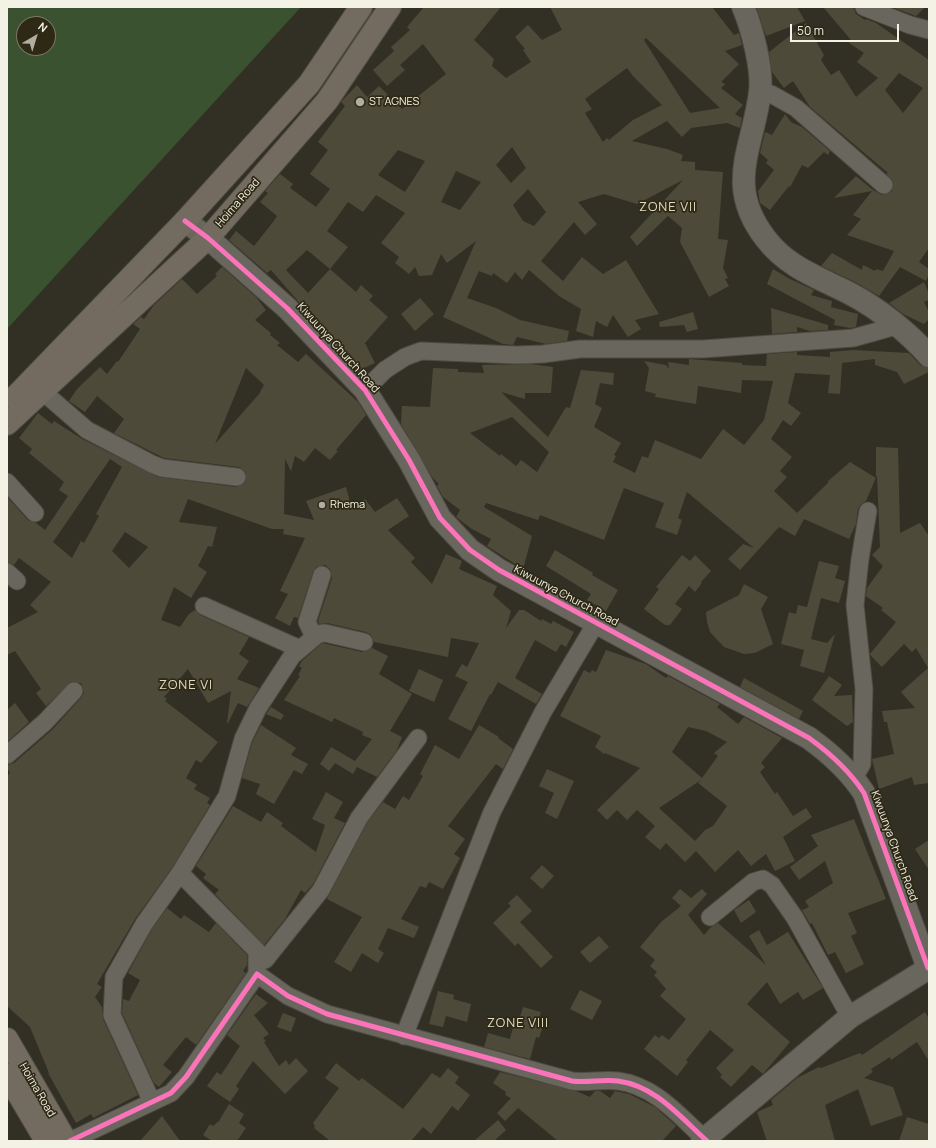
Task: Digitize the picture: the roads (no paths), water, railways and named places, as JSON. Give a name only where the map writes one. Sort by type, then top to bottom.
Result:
[{"type":"main road","points":[[7,404],[185,221],[309,84],[360,7]]},
{"type":"main road","name":"Hoima Road","points":[[7,424],[208,238],[327,101],[390,7]]},
{"type":"main road","name":"Hoima Road","points":[[7,1039],[66,1141]]},
{"type":"main road","name":"Hoima Road","points":[[7,1075],[46,1141]]},
{"type":"street","points":[[744,7],[750,23],[760,77],[760,92],[748,144],[742,179],[745,198],[752,216],[766,239],[784,259],[798,269],[852,295],[876,310],[929,356]]},
{"type":"street","points":[[864,7],[910,25],[929,30]]},
{"type":"street","points":[[760,92],[771,94],[796,108],[884,184]]},
{"type":"street","name":"Kiwuunya Church Road","points":[[185,221],[208,238],[287,308],[365,390],[409,460],[440,518],[454,535],[470,550],[499,570],[809,738],[834,757],[854,778],[864,793],[929,968]]},
{"type":"street","points":[[365,390],[386,370],[405,357],[421,350],[517,355],[543,354],[580,349],[703,349],[853,338],[896,326]]},
{"type":"street","points":[[42,391],[87,430],[152,464],[167,469],[237,477]]},
{"type":"street","points":[[7,482],[35,513]]},
{"type":"street","points":[[854,778],[862,764],[864,689],[855,605],[860,559],[868,511]]},
{"type":"street","points":[[314,637],[307,622],[322,575]]},
{"type":"street","points":[[204,606],[300,649]]},
{"type":"street","points":[[404,1036],[492,812],[544,712],[596,623]]},
{"type":"street","points":[[152,1102],[112,1016],[114,977],[144,924],[180,873],[227,796],[243,739],[258,708],[292,656],[314,637],[325,633],[364,642]]},
{"type":"street","points":[[7,755],[45,722],[74,691]]},
{"type":"street","points":[[70,1141],[171,1093],[186,1077],[258,968],[321,890],[360,818],[418,738]]},
{"type":"street","points":[[180,873],[256,951],[258,968],[288,996],[327,1014],[572,1081],[618,1081],[632,1084],[648,1090],[665,1102],[704,1140],[850,1017],[929,968]]},
{"type":"street","points":[[710,917],[753,882],[758,879],[766,880],[772,885],[795,918],[850,1017]]},
{"type":"place","name":"ST AGNES","points":[[360,102]]},
{"type":"place","name":"Rhema","points":[[322,505]]},
{"type":"district","name":"ZONE VII","points":[[668,207]]},
{"type":"district","name":"ZONE VI","points":[[186,685]]},
{"type":"district","name":"ZONE VIII","points":[[518,1023]]}]
